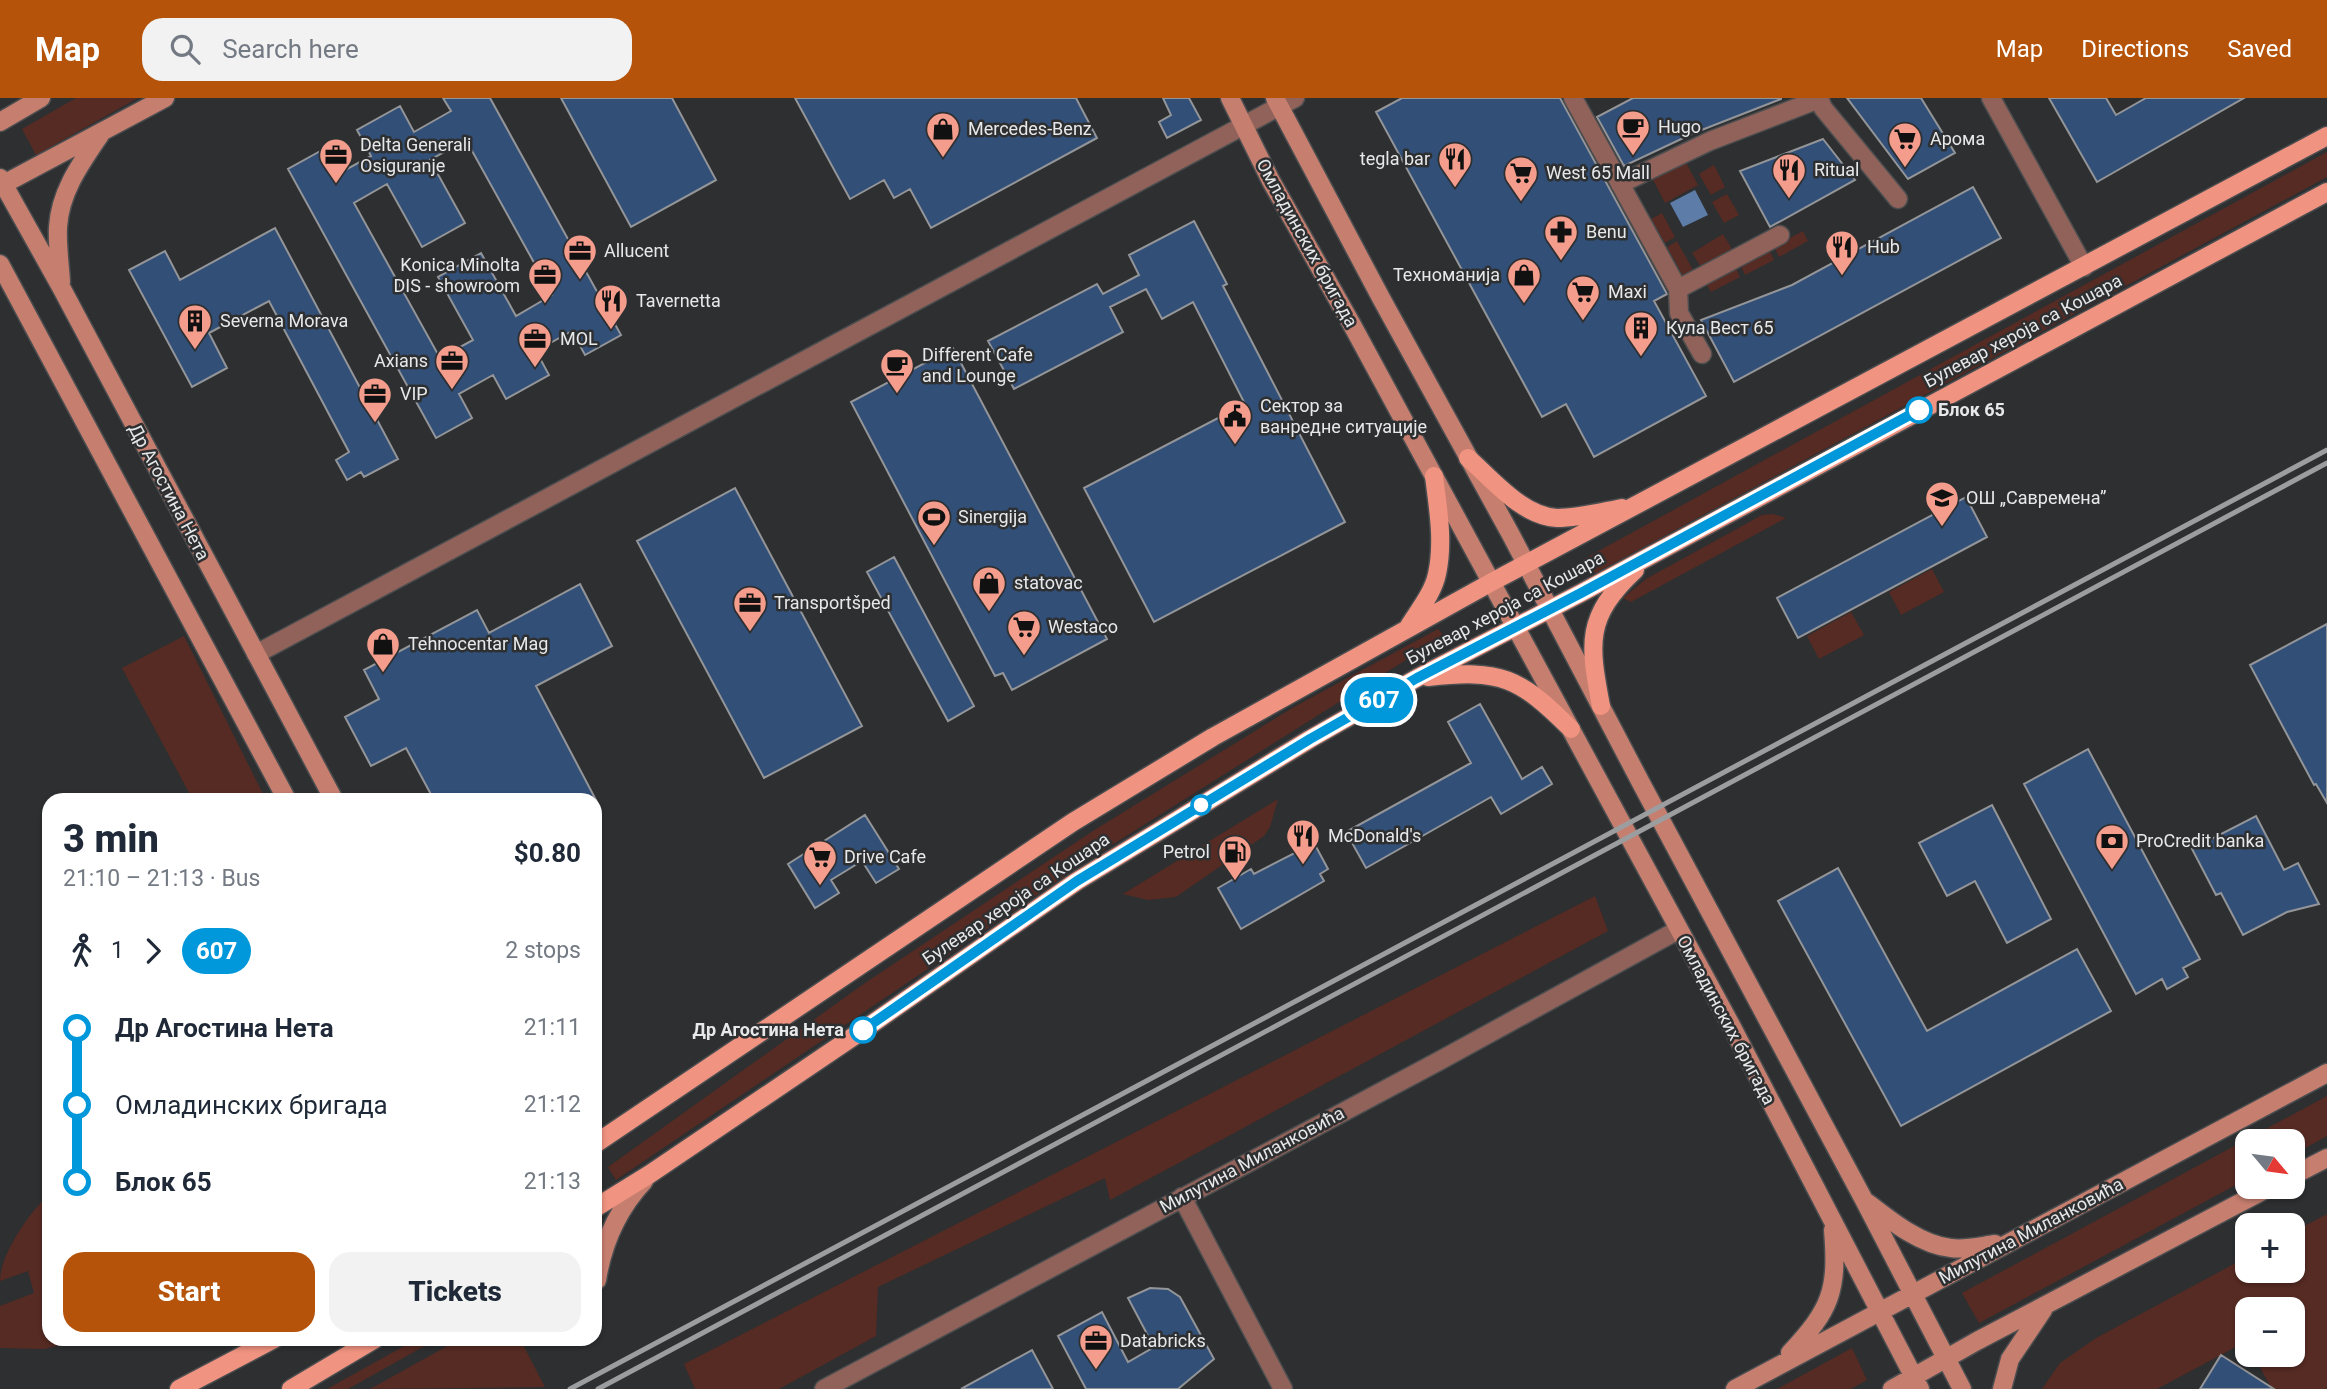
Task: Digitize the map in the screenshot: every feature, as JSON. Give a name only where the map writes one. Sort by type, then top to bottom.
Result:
[{"type":"main road","points":[[0,122],[41,98]]},
{"type":"main road","points":[[1,183],[165,98]]},
{"type":"main road","name":"Омладинских бригада","points":[[1230,98],[1271,181],[1732,1027],[1916,1383]]},
{"type":"main road","name":"Омладинских бригада","points":[[1283,101],[1468,458],[1962,1389]]},
{"type":"main road","points":[[62,289],[58,229],[62,202],[76,172],[100,133]]},
{"type":"main road","name":"Булевар хероја са Кошара","points":[[602,1140],[1073,822],[1213,737],[1490,583],[2327,135]]},
{"type":"main road","name":"Др Агостина Нета","points":[[1,183],[62,289],[330,793]]},
{"type":"main road","name":"Булевар хероја са Кошара","points":[[602,1204],[863,1030],[1077,881],[1310,739],[1417,678],[2327,192]]},
{"type":"main road","points":[[0,264],[284,793]]},
{"type":"main road","points":[[0,292],[26,311]]},
{"type":"main road","points":[[1468,458],[1499,486],[1536,513],[1556,518],[1639,505]]},
{"type":"main road","points":[[1407,628],[1428,596],[1437,576],[1440,535],[1434,476]]},
{"type":"main road","points":[[1601,706],[1592,652],[1597,620],[1618,586],[1651,554]]},
{"type":"main road","points":[[1417,678],[1485,673],[1499,676],[1544,702],[1571,729]]},
{"type":"main road","name":"Милутина Миланковића","points":[[1735,1389],[2327,1073]]},
{"type":"main road","points":[[602,1130],[623,1126]]},
{"type":"main road","points":[[2305,1169],[2327,1158]]},
{"type":"main road","points":[[602,1255],[611,1227],[629,1197],[650,1174]]},
{"type":"main road","points":[[1892,1389],[1916,1383],[1946,1358],[2248,1199]]},
{"type":"main road","points":[[1864,1200],[1908,1231],[1949,1248],[2009,1242]]},
{"type":"main road","points":[[1782,1364],[1815,1326],[1829,1302],[1835,1257],[1832,1221]]},
{"type":"main road","points":[[2002,1389],[2010,1359],[2045,1307]]},
{"type":"main road","points":[[179,1389],[261,1346]]},
{"type":"main road","points":[[291,1389],[364,1346]]},
{"type":"street","points":[[1573,98],[1678,289],[1679,313],[1702,354]]},
{"type":"street","points":[[1992,98],[2084,267]]},
{"type":"street","points":[[1620,184],[1710,141],[1819,99],[1822,108],[1898,199]]},
{"type":"street","points":[[256,654],[1244,127],[1283,101]]},
{"type":"street","points":[[1678,289],[1780,235]]},
{"type":"street","name":"Милутина Миланковића","points":[[824,1389],[1439,1061],[1678,930]]},
{"type":"street","points":[[1182,1197],[1283,1389]]},
{"type":"shaded area","points":[[76,98],[138,98],[36,155],[22,129]]},
{"type":"shaded area","points":[[2327,152],[2327,177],[1590,576],[1582,560]]},
{"type":"shaded area","points":[[1683,157],[1698,185],[1665,203],[1650,174]]},
{"type":"shaded area","points":[[1714,165],[1725,187],[1711,195],[1699,174]]},
{"type":"shaded area","points":[[1727,194],[1739,215],[1724,223],[1712,202]]},
{"type":"shaded area","points":[[1662,213],[1675,237],[1665,243],[1651,219]]},
{"type":"shaded area","points":[[1803,231],[1808,241],[1779,257],[1774,246]]},
{"type":"shaded area","points":[[1723,234],[1732,249],[1701,267],[1692,253]]},
{"type":"shaded area","points":[[1677,241],[1693,270],[1683,276],[1667,247]]},
{"type":"shaded area","points":[[1769,249],[1774,260],[1745,275],[1740,264]]},
{"type":"shaded area","points":[[1735,266],[1740,277],[1711,292],[1705,282]]},
{"type":"shaded area","points":[[1773,514],[1786,518],[1631,602],[1623,598],[1646,579],[1762,515]]},
{"type":"shaded area","points":[[1932,569],[1944,592],[1901,615],[1889,592]]},
{"type":"shaded area","points":[[1851,612],[1864,635],[1819,659],[1807,636]]},
{"type":"shaded area","points":[[1438,629],[1444,636],[1096,855],[616,1180],[608,1167],[865,983],[1096,829],[1294,707]]},
{"type":"shaded area","points":[[184,636],[262,793],[189,793],[122,668]]},
{"type":"shaded area","points":[[1278,799],[1270,827],[1264,836],[1176,897],[1148,900],[1123,894]]},
{"type":"shaded area","points":[[1595,896],[1608,931],[1110,1200],[1105,1178],[878,1287],[876,1336],[779,1389],[695,1389],[684,1364]]},
{"type":"shaded area","points":[[2327,1096],[2327,1136],[2305,1148],[2305,1129],[2266,1129]]},
{"type":"shaded area","points":[[2235,1146],[2235,1185],[1979,1323],[1962,1293]]},
{"type":"shaded area","points":[[42,1202],[42,1346],[57,1346],[44,1349],[0,1348],[0,1306],[34,1293],[28,1271],[0,1281],[10,1247]]},
{"type":"shaded area","points":[[2327,1214],[2327,1389],[2272,1389],[2260,1367],[2305,1367],[2305,1297],[2235,1297],[2235,1347],[2157,1389],[2042,1389],[2060,1363],[2096,1338],[2235,1263],[2235,1283],[2305,1283],[2305,1226]]},
{"type":"shaded area","points":[[404,1346],[425,1346],[348,1389],[327,1389]]},
{"type":"shaded area","points":[[447,1346],[524,1346],[545,1387],[370,1389]]},
{"type":"shaded area","points":[[1852,1348],[1867,1380],[1851,1389],[1777,1389]]},
{"type":"water","points":[[1695,190],[1708,215],[1683,227],[1670,203]]},
{"type":"building","points":[[443,98],[490,98],[621,335],[585,355],[572,331],[536,351],[549,375],[506,399],[493,375],[459,394],[472,418],[436,438],[288,169],[324,149],[338,174],[371,156],[357,130],[400,106],[414,132],[451,111]],"holes":[[[466,140],[552,295],[516,316],[481,253],[438,277],[473,340],[440,358],[354,203],[387,184],[422,247],[465,223],[430,160]]]},
{"type":"building","points":[[561,98],[672,98],[716,180],[631,227]]},
{"type":"building","name":"Mercedes-Benz","points":[[795,98],[1076,98],[1097,138],[931,228],[910,189],[894,198],[884,180],[850,199]]},
{"type":"building","points":[[1163,98],[1189,98],[1201,120],[1167,138],[1159,122],[1171,115]]},
{"type":"building","name":"West 65 Mall","points":[[1402,98],[1560,98],[1667,294],[1654,301],[1706,396],[1594,457],[1566,404],[1542,417],[1376,112]]},
{"type":"building","points":[[1633,98],[1781,99],[1694,133],[1624,166],[1597,117]]},
{"type":"building","points":[[1847,98],[1921,98],[1955,153],[1908,179]]},
{"type":"building","points":[[2049,98],[2106,98],[2116,115],[2146,98],[2244,98],[2097,182]]},
{"type":"building","points":[[1823,139],[1855,180],[1770,227],[1740,171]]},
{"type":"building","points":[[1973,187],[2001,238],[1734,382],[1701,320],[1792,285]]},
{"type":"building","name":"Сектор за ванредне ситуације","points":[[1194,221],[1227,284],[1223,286],[1345,522],[1154,622],[1084,488],[1245,404],[1193,302],[1162,319],[1146,289],[1110,307],[1123,332],[1014,389],[988,341],[1097,284],[1103,294],[1139,275],[1129,255]]},
{"type":"building","name":"Severna Morava","points":[[275,228],[398,459],[364,477],[361,472],[347,480],[336,460],[349,452],[269,301],[209,333],[227,368],[192,387],[129,270],[165,251],[180,280]]},
{"type":"building","points":[[953,348],[1107,639],[1012,690],[1003,673],[995,676],[851,402]]},
{"type":"building","name":"Transportšped","points":[[735,488],[862,726],[764,778],[637,541]]},
{"type":"building","points":[[1966,497],[1987,537],[1798,638],[1777,598]]},
{"type":"building","points":[[894,557],[974,706],[948,721],[867,572]]},
{"type":"building","points":[[580,584],[612,646],[536,686],[592,793],[430,793],[406,748],[371,766],[345,717],[379,699],[364,670],[477,610],[489,633]]},
{"type":"building","points":[[2327,624],[2327,803],[2316,784],[2314,785],[2250,665]]},
{"type":"building","points":[[1480,704],[1522,779],[1542,767],[1552,784],[1501,814],[1491,797],[1366,868],[1346,832],[1471,763],[1448,722]]},
{"type":"building","name":"ProCredit banka","points":[[2088,749],[2200,959],[2183,968],[2188,977],[2167,989],[2162,979],[2136,994],[2024,784]]},
{"type":"building","points":[[1992,805],[2051,919],[2007,943],[1975,881],[1947,896],[1919,843]]},
{"type":"building","points":[[865,815],[899,869],[876,883],[862,861],[831,880],[839,893],[815,908],[788,864]]},
{"type":"building","points":[[2256,816],[2284,870],[2298,863],[2319,904],[2287,912],[2243,935],[2221,893],[2216,895],[2192,849]]},
{"type":"building","points":[[1314,843],[1328,869],[1320,874],[1324,881],[1241,929],[1218,888],[1251,869],[1254,874]]},
{"type":"building","points":[[1838,868],[1927,1031],[2077,949],[2111,1011],[1901,1126],[1778,901]]},
{"type":"building","points":[[1150,1288],[1168,1289],[1180,1297],[1214,1359],[1178,1389],[1086,1389],[1058,1336],[1102,1312],[1128,1362],[1154,1347],[1128,1298]]},
{"type":"building","points":[[1032,1350],[1053,1389],[961,1389]]},
{"type":"building","points":[[2221,1355],[2235,1364],[2235,1367],[2240,1367],[2274,1389],[2200,1389]]},
{"type":"railway","points":[[570,1389],[2327,450]]},
{"type":"railway","points":[[598,1389],[2327,463]]},
{"type":"bus line","name":"607","points":[[863,1030],[1077,881],[1310,739],[1417,678],[1581,593],[1919,410]]},
{"type":"place","name":"Hugo","points":[[1633,157]]},
{"type":"place","name":"Mercedes-Benz","points":[[943,159]]},
{"type":"place","name":"Арома","points":[[1905,169]]},
{"type":"place","name":"Delta Generali Osiguranje","points":[[336,185]]},
{"type":"place","name":"tegla bar","points":[[1455,189]]},
{"type":"place","name":"Ritual","points":[[1789,200]]},
{"type":"place","name":"West 65 Mall","points":[[1521,203]]},
{"type":"place","name":"Benu","points":[[1561,262]]},
{"type":"place","name":"Hub","points":[[1842,277]]},
{"type":"place","name":"Allucent","points":[[580,281]]},
{"type":"place","name":"Konica Minolta DIS - showroom","points":[[545,305]]},
{"type":"place","name":"Техноманија","points":[[1524,305]]},
{"type":"place","name":"Maxi","points":[[1583,322]]},
{"type":"place","name":"Tavernetta","points":[[611,331]]},
{"type":"place","name":"Severna Morava","points":[[195,351]]},
{"type":"place","name":"Кула Вест 65","points":[[1641,358]]},
{"type":"place","name":"MOL","points":[[535,369]]},
{"type":"place","name":"Axians","points":[[452,391]]},
{"type":"place","name":"Different Cafe and Lounge","points":[[897,395]]},
{"type":"place","name":"Блок 65","points":[[1919,410]]},
{"type":"place","name":"VIP","points":[[375,424]]},
{"type":"place","name":"Сектор за ванредне ситуације","points":[[1235,446]]},
{"type":"place","name":"ОШ „Савремена”","points":[[1942,528]]},
{"type":"place","name":"Sinergija","points":[[934,547]]},
{"type":"place","name":"statovac","points":[[989,613]]},
{"type":"place","name":"Transportšped","points":[[750,633]]},
{"type":"place","name":"Westaco","points":[[1024,657]]},
{"type":"place","name":"Tehnocentar Mag","points":[[383,674]]},
{"type":"place","name":"McDonald's","points":[[1303,866]]},
{"type":"place","name":"ProCredit banka","points":[[2112,871]]},
{"type":"place","name":"Petrol","points":[[1235,882]]},
{"type":"place","name":"Drive Cafe","points":[[820,887]]},
{"type":"place","name":"Др Агостина Нета","points":[[863,1030]]},
{"type":"place","name":"Databricks","points":[[1096,1371]]}]
